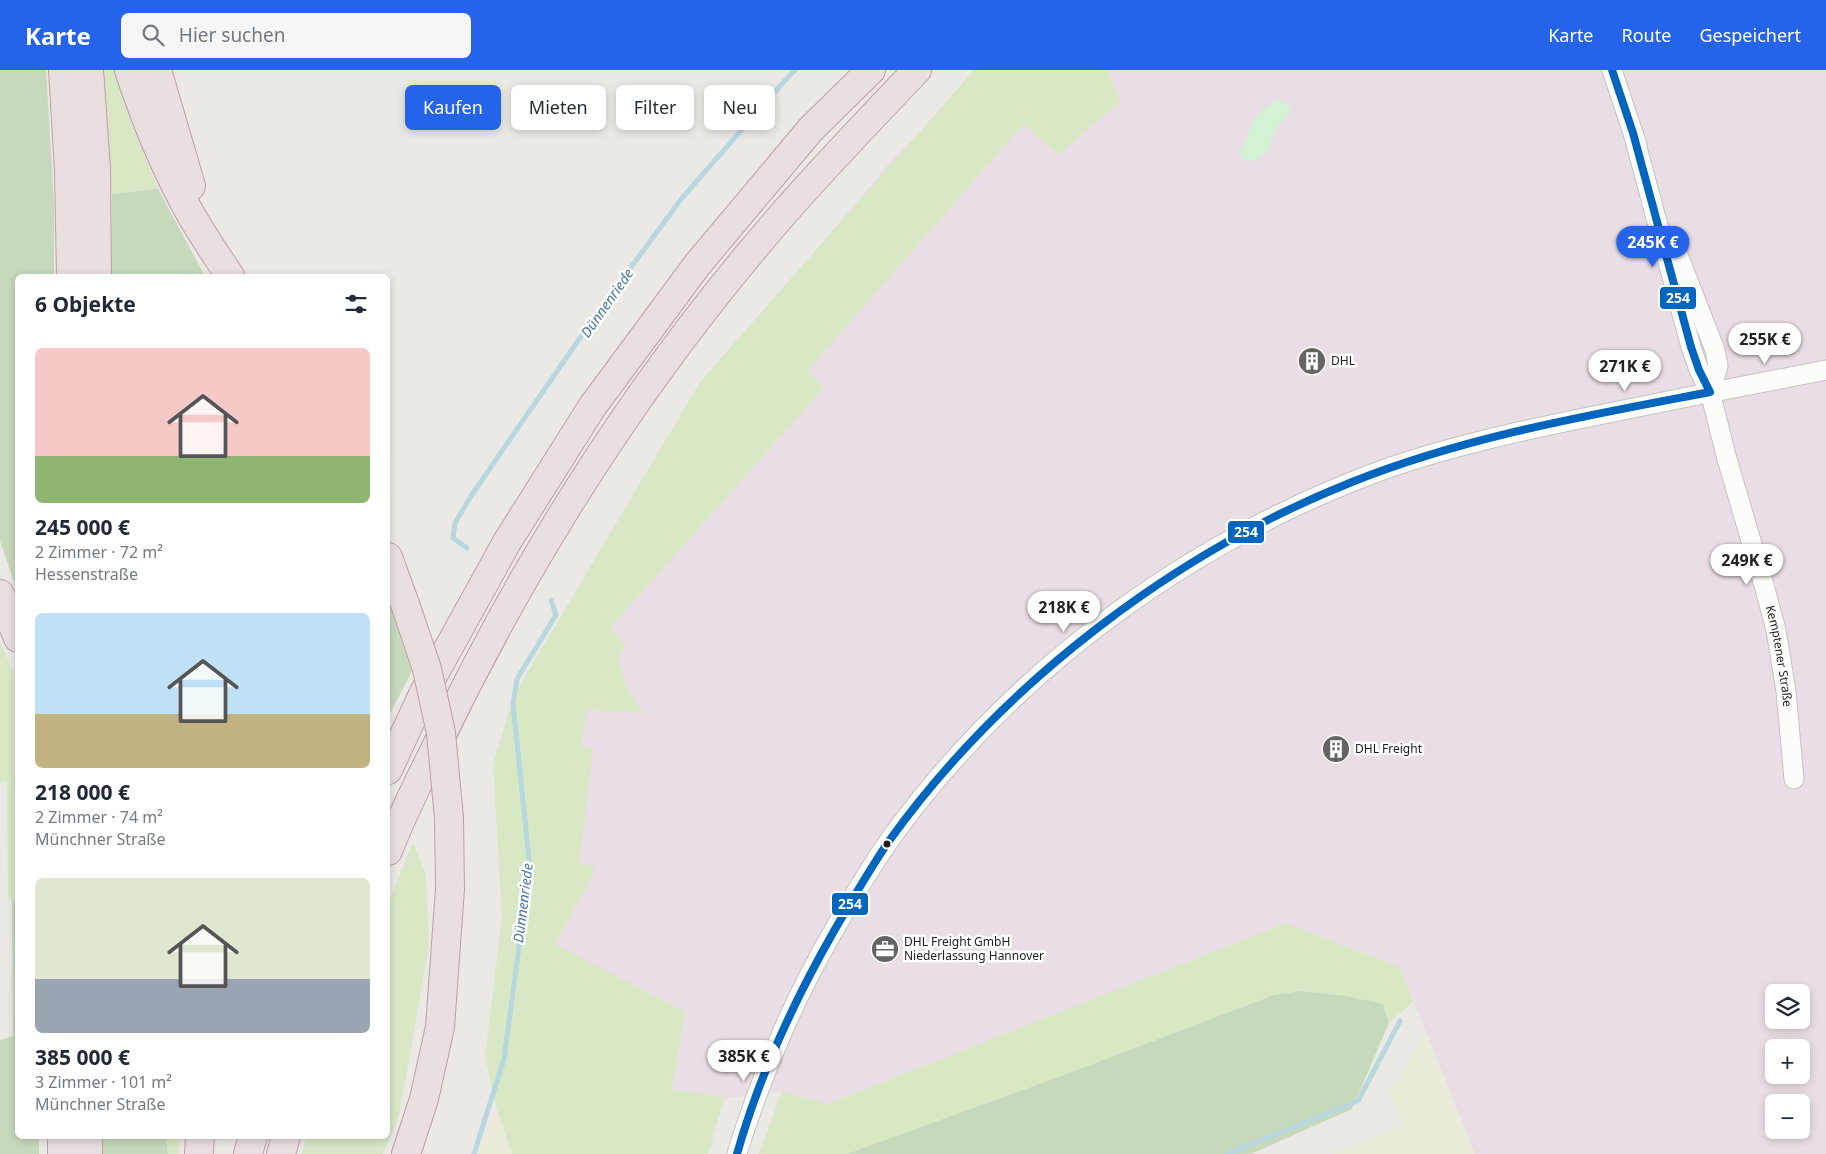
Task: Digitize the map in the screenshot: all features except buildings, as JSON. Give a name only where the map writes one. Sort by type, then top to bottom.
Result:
[{"type":"highway","points":[[63,70],[69,170],[71,274]]},
{"type":"highway","points":[[88,70],[96,169],[97,274]]},
{"type":"highway","points":[[129,70],[148,125],[166,165],[186,206],[226,270]]},
{"type":"highway","points":[[157,70],[193,191],[226,270]]},
{"type":"highway","points":[[390,766],[423,694],[507,542],[592,407],[697,265],[812,129],[871,70]]},
{"type":"highway","points":[[390,847],[461,694],[536,556],[623,422],[673,351],[782,215],[916,70]]},
{"type":"highway","points":[[390,563],[427,669],[441,733],[449,818],[450,889],[440,1027],[424,1099],[406,1154]]},
{"type":"highway","points":[[0,594],[15,631]]},
{"type":"highway","points":[[62,1139],[62,1154]]},
{"type":"highway","points":[[88,1139],[88,1154]]},
{"type":"highway","points":[[199,1154],[200,1139]]},
{"type":"highway","points":[[248,1154],[252,1139]]},
{"type":"highway","points":[[281,1154],[285,1139]]},
{"type":"street","name":"Kemptener Straße","points":[[1612,70],[1633,133],[1691,347],[1699,370],[1710,392],[1726,459],[1776,630],[1786,691],[1794,779]]},
{"type":"street","points":[[737,1154],[768,1065],[786,1020],[812,966],[876,860],[899,827],[969,744],[1006,708],[1066,653],[1110,617],[1146,591],[1227,541],[1271,518],[1318,496],[1430,454],[1499,436],[1826,370]]},
{"type":"shaded area","points":[[991,70],[1826,70],[1826,1154],[1475,1154],[1400,967],[1285,923],[827,1104],[782,1091],[716,1100],[521,1057],[594,562],[707,380],[896,155]]},
{"type":"green space","points":[[0,70],[46,70],[54,202],[54,274],[15,274],[15,585],[0,541]]},
{"type":"green space","points":[[99,70],[114,70],[126,110],[158,189],[112,194]]},
{"type":"green space","points":[[974,70],[1107,70],[1121,101],[1058,155],[1024,124],[808,370],[824,388],[610,628],[625,645],[619,658],[625,683],[642,712],[586,710],[581,747],[593,749],[579,864],[594,866],[592,877],[555,944],[685,1012],[672,1089],[725,1097],[708,1154],[512,1154],[497,1110],[485,1057],[502,917],[493,764],[514,695],[700,382]]},
{"type":"green space","points":[[1278,99],[1291,107],[1287,117],[1274,132],[1267,151],[1250,161],[1239,156],[1256,115]]},
{"type":"green space","points":[[158,189],[204,274],[111,274],[112,194]]},
{"type":"green space","points":[[390,603],[397,619],[412,671],[390,713]]},
{"type":"green space","points":[[0,641],[15,676],[15,902],[8,898],[7,781],[0,782]]},
{"type":"green space","points":[[413,842],[426,874],[429,947],[399,1116],[390,1137],[390,900]]},
{"type":"green space","points":[[12,900],[15,902],[15,1139],[39,1139],[39,1154],[0,1154],[0,1040],[13,1036]]},
{"type":"green space","points":[[1285,923],[1400,967],[1413,1002],[1389,1023],[1383,1004],[1346,996],[1300,991],[1274,995],[1056,1078],[847,1154],[759,1154],[782,1091],[827,1104]]},
{"type":"green space","points":[[1300,991],[1346,996],[1383,1004],[1389,1023],[1352,1109],[1251,1154],[847,1154],[1056,1078],[1274,995]]},
{"type":"green space","points":[[1425,1032],[1474,1154],[1333,1154],[1402,1125],[1390,1092]]},
{"type":"green space","points":[[497,1110],[512,1154],[477,1154]]},
{"type":"green space","points":[[103,1139],[166,1139],[168,1154],[102,1154]]},
{"type":"green space","points":[[166,1139],[179,1139],[179,1154],[168,1154]]},
{"type":"green space","points":[[306,1139],[389,1139],[383,1154],[302,1154]]},
{"type":"waterway","name":"Dünnenriede","points":[[467,548],[453,538],[455,523],[471,496],[595,316],[682,198],[795,70]]},
{"type":"waterway","name":"Dünnenriede","points":[[474,1154],[504,1059],[529,859],[513,704],[517,679],[556,615],[551,600]]},
{"type":"waterway","points":[[1227,1154],[1358,1101],[1400,1021]]},
{"type":"transit line","name":"254","points":[[737,1154],[767,1068],[805,984],[834,931],[889,841],[934,783],[984,729],[1038,677],[1096,629],[1157,585],[1220,546],[1285,511],[1352,482],[1395,466],[1484,439],[1574,418],[1710,392],[1699,370],[1691,347],[1633,133],[1612,70]]},
{"type":"place","name":"DHL","points":[[1312,361]]},
{"type":"place","name":"DHL Freight","points":[[1336,749]]},
{"type":"place","name":"DHL Freight GmbH Niederlassung Hannover","points":[[885,949]]}]
